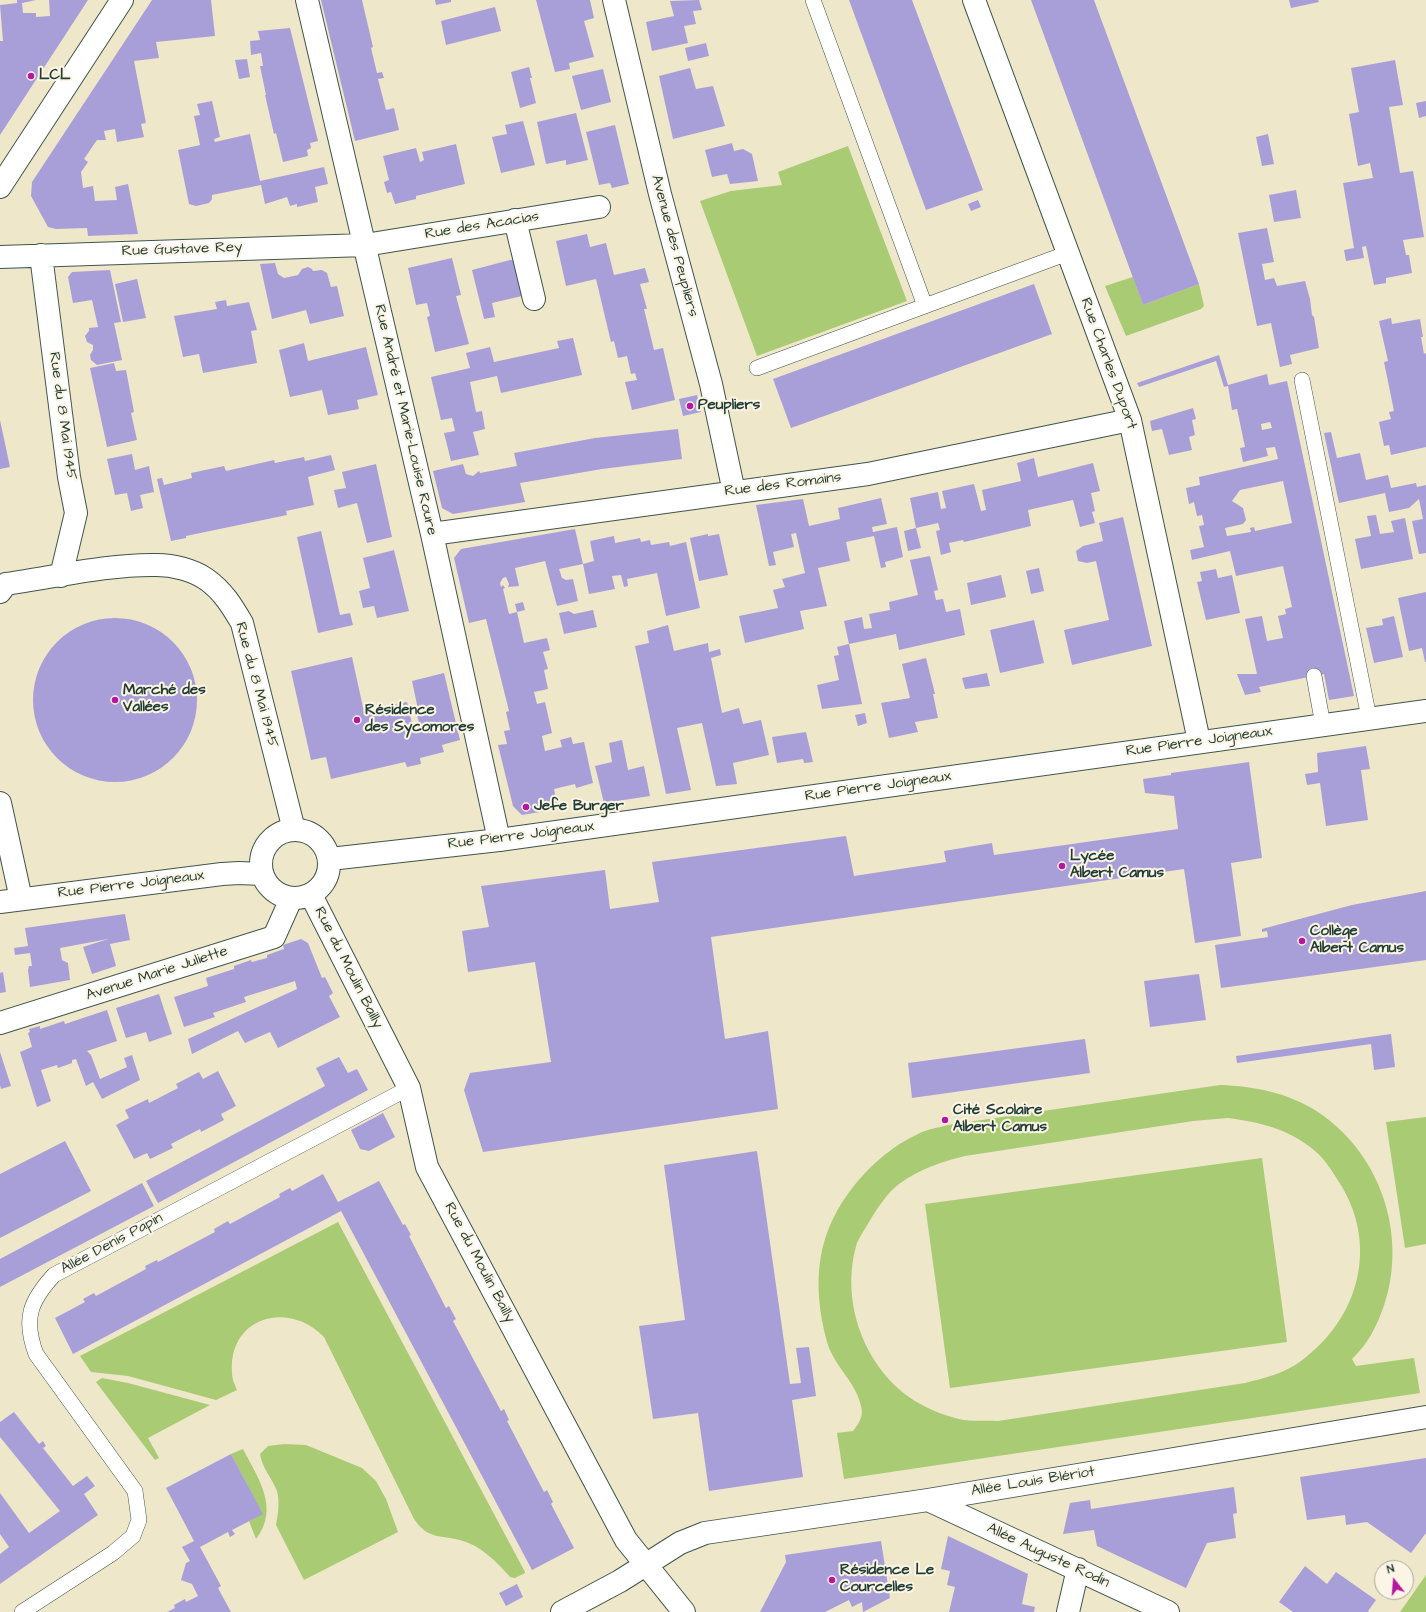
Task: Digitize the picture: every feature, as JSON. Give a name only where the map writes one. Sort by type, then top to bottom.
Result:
[{"type":"street","points":[[0,187],[122,0]]},
{"type":"street","name":"Rue André et Marie-Louise Roure","points":[[307,0],[432,534],[499,840]]},
{"type":"street","name":"Avenue des Peupliers","points":[[614,0],[660,194],[710,384],[734,492]]},
{"type":"street","name":"Rue Charles Duport","points":[[974,0],[1130,420],[1199,741]]},
{"type":"street","name":"Rue des Acacias","points":[[364,245],[599,207]]},
{"type":"street","points":[[515,220],[534,299]]},
{"type":"street","name":"Rue Gustave Rey","points":[[0,257],[364,245]]},
{"type":"street","name":"Rue du 8 Mai 1945","points":[[41,255],[69,477],[76,513],[61,576]]},
{"type":"street","name":"Rue des Romains","points":[[432,534],[868,474],[1130,420]]},
{"type":"street","name":"Rue du 8 Mai 1945","points":[[0,592],[6,584],[115,568],[158,565],[184,569],[206,578],[228,598],[242,623],[294,830]]},
{"type":"street","name":"Rue Pierre Joigneaux","points":[[330,859],[499,840],[1199,741],[1426,711]]},
{"type":"street","points":[[0,804],[10,900]]},
{"type":"street","points":[[294,830],[313,835],[324,845],[330,859],[329,872],[324,883],[301,897],[281,896],[273,891],[266,883],[262,874],[261,856],[270,840],[277,835],[294,830]]},
{"type":"street","name":"Rue Pierre Joigneaux","points":[[10,900],[227,874],[262,874]]},
{"type":"street","name":"Avenue Marie Juliette","points":[[0,1023],[274,937],[301,897]]},
{"type":"street","name":"Rue du Moulin Bailly","points":[[301,897],[409,1088],[427,1167],[626,1540],[684,1612]]},
{"type":"street","name":"Allée Louis Blériot","points":[[562,1612],[680,1543],[705,1534],[928,1500],[1426,1417]]},
{"type":"street","name":"Allée Auguste Rodin","points":[[928,1500],[1168,1612]]},
{"type":"street","points":[[1068,1612],[1078,1569]]},
{"type":"lane","points":[[813,0],[925,306]]},
{"type":"lane","points":[[757,368],[1068,253]]},
{"type":"lane","points":[[1302,380],[1369,718]]},
{"type":"lane","points":[[1314,676],[1323,724]]},
{"type":"lane","name":"Allée Denis Papin","points":[[22,1612],[114,1553],[133,1536],[139,1520],[135,1491],[36,1354],[31,1341],[29,1322],[31,1306],[40,1291],[54,1274],[409,1088]]},
{"type":"green space","points":[[848,146],[907,301],[757,356],[700,201],[731,191],[782,185],[778,172]]},
{"type":"green space","points":[[1133,277],[1143,305],[1199,284],[1204,306],[1201,309],[1126,336],[1105,286]]},
{"type":"green space","points":[[1220,1085],[1258,1089],[1283,1095],[1307,1105],[1318,1112],[1343,1133],[1363,1157],[1378,1184],[1388,1214],[1392,1244],[1391,1275],[1384,1306],[1371,1335],[1352,1359],[1356,1366],[1414,1358],[1420,1393],[844,1479],[837,1433],[853,1431],[860,1419],[862,1410],[855,1389],[830,1351],[822,1320],[819,1299],[819,1278],[825,1238],[843,1200],[857,1182],[877,1161],[909,1138],[925,1131],[948,1125]],"holes":[[[1228,1118],[1263,1124],[1285,1132],[1305,1143],[1319,1154],[1339,1182],[1351,1206],[1358,1230],[1360,1255],[1357,1279],[1349,1302],[1337,1324],[1321,1344],[1295,1365],[1282,1372],[1245,1383],[998,1421],[973,1421],[946,1415],[920,1404],[909,1397],[893,1383],[867,1348],[859,1328],[851,1285],[852,1264],[857,1243],[875,1212],[890,1192],[914,1174],[930,1167],[965,1156],[1193,1121]]]},
{"type":"green space","points":[[1426,1117],[1426,1244],[1405,1248],[1386,1122]]},
{"type":"green space","points":[[1262,1158],[1287,1342],[950,1388],[925,1204]]},
{"type":"green space","points":[[338,1222],[525,1573],[515,1578],[510,1577],[495,1561],[470,1543],[430,1534],[420,1526],[414,1519],[324,1337],[310,1326],[294,1319],[278,1317],[263,1320],[250,1327],[240,1339],[233,1354],[232,1375],[237,1390],[216,1400],[128,1376],[91,1372],[80,1356]]},
{"type":"green space","points":[[102,1378],[128,1383],[210,1405],[148,1438],[159,1458],[155,1460],[96,1382]]},
{"type":"green space","points":[[284,1444],[306,1445],[362,1468],[376,1481],[386,1499],[398,1532],[304,1580],[276,1525],[278,1495],[275,1486],[263,1464],[260,1454],[268,1446]]},
{"type":"green space","points":[[243,1449],[260,1482],[266,1505],[266,1516],[263,1527],[256,1539],[249,1521],[262,1513],[231,1454]]},
{"type":"green space","points":[[1426,1575],[1426,1612],[1400,1612],[1408,1600],[1414,1600],[1414,1592]]},
{"type":"building","points":[[17,0],[36,0],[22,3],[23,13],[36,13],[36,17],[50,16],[49,0],[88,0],[0,135],[0,41],[3,41],[0,5],[17,3]]},
{"type":"building","points":[[152,0],[211,0],[215,36],[156,42],[159,58],[134,61],[146,123],[141,124],[144,137],[117,142],[115,129],[104,131],[106,140],[97,140],[84,159],[88,162],[81,172],[83,188],[93,186],[95,201],[117,200],[115,187],[128,184],[138,234],[88,236],[87,228],[56,229],[48,227],[31,196],[32,182]]},
{"type":"building","points":[[321,0],[362,0],[373,47],[371,48],[377,73],[382,72],[384,78],[378,79],[386,110],[394,108],[399,130],[355,141]]},
{"type":"building","points":[[435,0],[451,0],[451,2],[436,5]]},
{"type":"building","points":[[536,0],[590,0],[594,18],[584,21],[594,57],[569,63],[570,69],[555,72]]},
{"type":"building","points":[[699,0],[702,10],[693,11],[696,24],[684,26],[688,43],[652,51],[646,22],[674,16],[670,1]]},
{"type":"building","points":[[849,0],[912,0],[983,190],[926,210]]},
{"type":"building","points":[[1031,0],[1094,0],[1199,284],[1143,305]]},
{"type":"building","points":[[1289,0],[1318,0],[1319,2],[1291,8]]},
{"type":"building","points":[[495,7],[501,31],[446,45],[441,21]]},
{"type":"building","points":[[290,28],[318,141],[310,143],[311,148],[307,150],[308,156],[283,162],[276,133],[274,134],[265,95],[260,66],[263,66],[261,53],[251,55],[250,41],[260,40],[258,31]]},
{"type":"building","points":[[706,43],[709,56],[688,61],[685,48]]},
{"type":"building","points":[[247,59],[250,77],[239,79],[235,60]]},
{"type":"building","points":[[1395,60],[1403,105],[1389,107],[1400,173],[1413,171],[1424,237],[1403,240],[1406,255],[1409,255],[1412,273],[1386,278],[1386,283],[1374,285],[1366,246],[1362,247],[1364,258],[1346,261],[1344,250],[1354,248],[1343,183],[1373,178],[1370,163],[1358,166],[1349,114],[1359,112],[1351,68]]},
{"type":"building","points":[[529,67],[536,103],[520,108],[511,72]]},
{"type":"building","points":[[690,68],[696,89],[713,86],[725,126],[673,139],[659,76]]},
{"type":"building","points":[[603,69],[611,102],[581,110],[572,76]]},
{"type":"building","points":[[212,101],[220,137],[214,139],[215,142],[250,134],[260,181],[324,167],[328,184],[315,187],[318,202],[297,207],[297,204],[290,206],[287,197],[265,204],[261,185],[212,195],[212,199],[209,203],[196,206],[189,204],[178,150],[200,145],[194,116],[200,115],[197,104]]},
{"type":"building","points":[[1426,101],[1426,116],[1419,118],[1416,103]]},
{"type":"building","points":[[576,113],[588,160],[566,165],[566,160],[546,164],[537,122]]},
{"type":"building","points":[[523,121],[535,165],[501,173],[492,137],[507,134],[505,125]]},
{"type":"building","points":[[615,125],[629,184],[612,188],[610,183],[599,185],[586,132]]},
{"type":"building","points":[[1268,134],[1274,164],[1262,166],[1256,137]]},
{"type":"building","points":[[732,143],[734,151],[743,149],[752,154],[758,181],[730,184],[727,174],[712,177],[705,150]]},
{"type":"building","points":[[456,144],[465,184],[416,196],[416,199],[395,204],[391,192],[387,193],[384,182],[389,180],[383,156],[416,148],[420,162],[424,160],[422,152]]},
{"type":"building","points":[[1296,190],[1301,218],[1274,222],[1269,195]]},
{"type":"building","points":[[978,200],[981,207],[971,211],[968,204]]},
{"type":"building","points":[[1267,228],[1274,262],[1262,264],[1265,280],[1274,278],[1277,286],[1305,281],[1310,299],[1312,315],[1314,317],[1319,348],[1290,355],[1292,364],[1280,367],[1271,323],[1257,326],[1238,233]]},
{"type":"building","points":[[587,234],[590,247],[606,243],[614,275],[645,268],[649,282],[640,284],[647,309],[644,309],[654,350],[663,348],[675,400],[632,410],[625,382],[637,380],[635,373],[631,374],[627,356],[618,358],[614,341],[611,342],[596,279],[566,286],[556,241]]},
{"type":"building","points":[[452,258],[461,295],[456,296],[469,344],[435,352],[427,317],[430,316],[427,303],[416,305],[408,268]]},
{"type":"building","points":[[514,260],[522,296],[492,303],[495,317],[484,319],[472,270]]},
{"type":"building","points":[[275,263],[278,274],[284,278],[298,275],[302,269],[308,267],[313,271],[322,270],[327,273],[331,287],[337,286],[344,316],[310,324],[306,310],[272,319],[260,264]]},
{"type":"building","points":[[110,270],[121,322],[114,323],[122,360],[97,365],[91,360],[90,355],[93,350],[93,345],[87,342],[85,336],[89,331],[89,328],[98,327],[92,300],[73,303],[68,277],[72,272]]},
{"type":"building","points":[[137,279],[146,318],[123,322],[115,284]]},
{"type":"building","points":[[1034,284],[1052,334],[791,428],[773,379]]},
{"type":"building","points":[[226,300],[227,306],[249,302],[257,330],[251,331],[257,363],[203,373],[199,354],[183,357],[174,316],[217,309],[215,302]]},
{"type":"building","points":[[1391,318],[1392,324],[1420,319],[1424,354],[1426,353],[1426,447],[1391,455],[1389,445],[1384,446],[1379,422],[1391,419],[1389,412],[1394,411],[1384,362],[1388,361],[1379,321]]},
{"type":"building","points":[[573,338],[582,375],[501,393],[497,376],[470,382],[476,412],[482,411],[485,429],[473,432],[479,455],[451,461],[444,433],[455,431],[452,418],[441,420],[431,377],[470,368],[466,353],[490,347],[494,362],[559,348],[557,341]]},
{"type":"building","points":[[304,343],[308,361],[366,347],[378,395],[357,400],[359,409],[328,415],[322,390],[290,397],[279,350]]},
{"type":"building","points":[[1219,355],[1228,385],[1267,374],[1269,385],[1287,381],[1354,696],[1329,700],[1324,674],[1259,687],[1261,692],[1245,695],[1237,674],[1257,674],[1245,619],[1262,616],[1267,641],[1283,638],[1278,616],[1286,614],[1285,609],[1292,607],[1283,566],[1236,576],[1230,551],[1192,560],[1190,550],[1204,547],[1199,526],[1204,525],[1202,515],[1197,516],[1194,502],[1189,504],[1186,488],[1200,485],[1199,477],[1278,459],[1275,447],[1266,448],[1268,456],[1243,462],[1240,448],[1245,447],[1237,409],[1232,410],[1228,386],[1224,387],[1216,361],[1139,387],[1137,383]],"holes":[[[1270,422],[1272,428],[1262,430],[1261,424]],[[1283,481],[1292,523],[1255,531],[1254,527],[1250,528],[1251,532],[1227,536],[1225,528],[1243,524],[1246,520],[1243,508],[1232,501],[1240,490]]]},
{"type":"building","points":[[114,363],[116,371],[126,370],[134,412],[131,413],[137,440],[107,447],[90,368]]},
{"type":"building","name":"Peupliers","points":[[697,395],[701,412],[683,416],[679,399]]},
{"type":"building","points":[[1193,408],[1196,419],[1192,420],[1195,435],[1189,437],[1192,450],[1169,455],[1162,429],[1152,431],[1150,421]]},
{"type":"building","points":[[0,420],[10,467],[0,469]]},
{"type":"building","points":[[678,429],[682,459],[602,469],[520,483],[525,502],[453,514],[442,508],[433,471],[463,464],[466,474],[473,476],[479,471],[480,473],[517,466],[514,453],[595,438]]},
{"type":"building","points":[[1331,432],[1337,458],[1360,453],[1366,480],[1388,475],[1391,488],[1416,483],[1417,487],[1426,485],[1426,553],[1419,554],[1412,521],[1423,519],[1419,499],[1409,508],[1389,512],[1385,493],[1339,503],[1324,433]]},
{"type":"building","points":[[132,454],[135,470],[149,466],[154,492],[140,495],[143,508],[131,511],[127,493],[115,495],[107,459]]},
{"type":"building","points":[[331,455],[335,470],[308,477],[314,505],[286,511],[287,515],[186,536],[186,538],[171,541],[157,479],[162,478],[164,485],[192,478],[191,473],[224,466],[226,471],[274,460],[275,463],[304,457],[305,461]]},
{"type":"building","points":[[1034,458],[1038,477],[1093,463],[1100,491],[1091,493],[1095,511],[1092,512],[1095,523],[1080,527],[1073,500],[1028,510],[1031,526],[964,542],[963,540],[949,543],[951,552],[941,555],[936,531],[940,530],[938,523],[916,528],[910,498],[938,492],[941,509],[946,508],[942,491],[974,484],[981,511],[986,510],[982,490],[1021,481],[1017,463]]},
{"type":"building","points":[[376,464],[392,537],[367,543],[357,503],[338,508],[334,490],[346,488],[342,472]]},
{"type":"building","points":[[881,498],[887,524],[872,527],[873,532],[897,527],[903,557],[885,562],[886,567],[881,568],[874,536],[846,542],[850,561],[818,568],[827,606],[800,611],[804,629],[745,643],[739,616],[778,608],[773,590],[785,587],[782,579],[805,573],[796,533],[791,534],[794,547],[773,552],[776,565],[769,566],[756,505],[803,499],[809,526],[840,519],[838,508]]},
{"type":"building","points":[[1376,515],[1380,534],[1394,532],[1391,521],[1405,518],[1413,559],[1361,569],[1355,539],[1371,536],[1367,516]]},
{"type":"building","points":[[1123,517],[1152,646],[1072,665],[1064,630],[1109,620],[1096,561],[1087,563],[1078,561],[1076,551],[1083,546],[1103,541],[1099,523]]},
{"type":"building","points":[[916,528],[921,548],[908,551],[904,531]]},
{"type":"building","points":[[575,529],[583,564],[559,569],[562,578],[566,580],[573,579],[578,601],[557,606],[545,561],[515,568],[519,586],[508,587],[509,584],[506,577],[503,578],[500,583],[501,587],[503,585],[505,588],[503,589],[509,614],[517,612],[524,643],[547,638],[550,650],[543,652],[548,669],[544,670],[548,689],[534,692],[537,704],[545,702],[552,733],[542,736],[545,751],[562,747],[560,740],[571,737],[573,744],[584,742],[593,783],[576,788],[575,784],[554,789],[558,809],[522,815],[513,806],[498,745],[507,744],[504,731],[510,730],[506,712],[509,711],[486,619],[469,623],[454,558],[461,549]]},
{"type":"building","points":[[321,531],[340,615],[350,613],[353,625],[318,633],[297,537]]},
{"type":"building","points":[[708,534],[708,536],[719,534],[728,575],[699,581],[690,538]]},
{"type":"building","points":[[614,536],[615,543],[640,538],[641,542],[650,540],[651,545],[669,542],[670,546],[686,542],[700,608],[666,616],[657,573],[627,579],[628,586],[624,587],[621,575],[612,576],[615,589],[589,594],[583,564],[594,561],[590,541]]},
{"type":"building","points":[[394,550],[409,611],[377,618],[374,606],[363,608],[359,591],[370,588],[363,558]]},
{"type":"building","points":[[930,556],[938,590],[934,591],[936,600],[943,599],[946,612],[960,609],[965,635],[899,650],[896,634],[849,644],[844,621],[862,617],[864,629],[872,628],[869,614],[890,610],[889,602],[918,595],[910,560]]},
{"type":"building","points":[[1039,568],[1044,591],[1031,594],[1026,571]]},
{"type":"building","points":[[1216,569],[1218,578],[1232,575],[1240,613],[1206,620],[1197,582],[1202,581],[1200,572]]},
{"type":"building","points":[[1001,575],[1006,597],[971,605],[967,583]]},
{"type":"building","points":[[1426,592],[1425,662],[1422,648],[1409,651],[1398,598]]},
{"type":"building","points":[[523,602],[525,610],[517,612],[515,604]]},
{"type":"building","points":[[593,610],[597,627],[564,634],[559,613],[569,611],[574,614]]},
{"type":"building","points":[[1394,616],[1403,657],[1374,663],[1366,628],[1383,625],[1382,619]]},
{"type":"building","name":"Marché des Vallées","points":[[123,618],[139,621],[154,627],[167,636],[179,648],[188,661],[194,676],[197,700],[196,716],[188,739],[179,752],[167,764],[154,773],[139,779],[123,782],[107,782],[91,779],[69,769],[46,746],[39,732],[34,716],[33,692],[36,676],[46,654],[69,631],[83,624],[99,619]]},
{"type":"building","points":[[1034,620],[1044,663],[1000,673],[990,630]]},
{"type":"building","points":[[668,625],[674,651],[708,643],[709,652],[720,649],[721,655],[711,658],[722,713],[739,708],[743,724],[761,720],[769,755],[733,763],[737,784],[716,786],[702,723],[677,728],[691,790],[666,794],[635,646],[649,643],[647,631]]},
{"type":"building","points":[[849,644],[862,704],[822,709],[817,685],[839,680],[834,656],[839,655],[837,647]]},
{"type":"building","name":"Résidence des Sycomores","points":[[352,657],[364,712],[407,702],[413,728],[420,726],[412,681],[444,673],[460,740],[442,745],[444,752],[420,758],[421,764],[407,767],[405,762],[331,779],[326,757],[311,760],[291,671]]},
{"type":"building","points":[[926,658],[935,694],[933,694],[938,718],[915,722],[918,732],[889,738],[881,703],[910,698],[902,664]]},
{"type":"building","points":[[987,673],[990,686],[965,689],[962,678]]},
{"type":"building","points":[[865,713],[867,723],[858,726],[855,715]]},
{"type":"building","points":[[806,732],[813,762],[804,763],[803,759],[777,763],[772,737]]},
{"type":"building","points":[[622,740],[628,770],[644,766],[650,796],[604,803],[595,766],[612,762],[609,743]]},
{"type":"building","points":[[1366,746],[1370,769],[1361,770],[1368,820],[1326,826],[1320,783],[1307,785],[1305,774],[1318,772],[1317,753]]},
{"type":"building","points":[[1249,762],[1262,858],[1231,863],[1241,936],[1195,943],[1184,869],[711,937],[725,1039],[768,1031],[778,1109],[483,1152],[464,1090],[470,1073],[551,1062],[535,962],[468,972],[462,931],[489,927],[481,886],[605,870],[610,909],[659,902],[652,862],[846,836],[854,876],[946,862],[944,851],[992,843],[994,855],[1178,829],[1174,796],[1145,793],[1143,779],[1171,775],[1171,773]]},
{"type":"building","name":"Collège Albert Camus","points":[[1426,891],[1426,960],[1221,988],[1215,945],[1268,937],[1267,931],[1262,932],[1262,929],[1352,905]]},
{"type":"building","points":[[125,914],[130,940],[110,944],[116,966],[92,974],[83,947],[108,939],[60,948],[62,960],[68,963],[70,980],[30,987],[28,970],[29,966],[32,966],[30,953],[15,955],[14,948],[28,946],[25,928]]},
{"type":"building","points":[[301,939],[308,943],[322,978],[325,977],[333,993],[329,996],[340,1017],[278,1048],[270,1032],[245,1043],[238,1031],[192,1054],[188,1039],[297,989],[295,981],[244,997],[246,1002],[213,1013],[215,1017],[184,1027],[174,997],[208,986],[206,978],[234,969],[234,966],[251,960],[252,962],[267,958],[267,955],[284,949],[283,945]]},
{"type":"building","points":[[3,972],[6,992],[0,993],[0,973]]},
{"type":"building","points":[[1199,974],[1206,1020],[1150,1027],[1144,981]]},
{"type":"building","points":[[159,994],[172,1034],[149,1042],[146,1032],[126,1038],[116,1008]]},
{"type":"building","points":[[107,1010],[117,1041],[87,1051],[91,1055],[100,1079],[127,1067],[124,1058],[132,1055],[140,1080],[102,1099],[93,1082],[86,1086],[76,1059],[72,1060],[72,1063],[58,1068],[57,1065],[41,1070],[51,1101],[37,1107],[20,1052],[32,1047],[28,1033],[30,1032],[29,1029],[40,1026],[40,1029],[64,1021],[65,1024]]},
{"type":"building","points":[[1391,1034],[1395,1067],[1374,1070],[1371,1044],[1237,1063],[1236,1056]]},
{"type":"building","points":[[1085,1039],[1090,1073],[912,1098],[908,1063]]},
{"type":"building","points":[[0,1052],[11,1086],[1,1089],[0,1085]]},
{"type":"building","points":[[339,1057],[348,1073],[357,1069],[368,1090],[158,1203],[146,1181],[325,1086],[316,1068]]},
{"type":"building","points":[[218,1071],[236,1106],[221,1114],[224,1120],[201,1132],[200,1129],[171,1144],[173,1148],[150,1159],[147,1153],[134,1159],[116,1125],[129,1118],[125,1110],[148,1099],[149,1103],[178,1088],[176,1084],[199,1072],[203,1079]]},
{"type":"building","points":[[383,1113],[395,1137],[369,1151],[360,1149],[351,1130]]},
{"type":"building","points":[[65,1141],[91,1191],[0,1238],[0,1174]]},
{"type":"building","points":[[757,1151],[790,1384],[801,1383],[796,1348],[809,1347],[816,1396],[792,1400],[803,1477],[709,1491],[698,1413],[653,1419],[639,1326],[685,1320],[664,1165]]},
{"type":"building","points":[[323,1174],[338,1202],[379,1181],[403,1225],[405,1224],[411,1235],[409,1236],[446,1308],[449,1306],[456,1319],[453,1321],[501,1411],[504,1409],[509,1420],[507,1421],[544,1492],[547,1490],[553,1502],[551,1504],[574,1548],[532,1570],[341,1211],[73,1354],[55,1318],[85,1302],[83,1299],[94,1293],[96,1296],[146,1269],[145,1266],[157,1260],[158,1262],[215,1232],[214,1229],[228,1221],[230,1224],[280,1197],[279,1194],[290,1188],[292,1191]]},
{"type":"building","points":[[142,1183],[154,1206],[0,1287],[0,1259]]},
{"type":"building","points":[[14,1412],[39,1444],[43,1441],[46,1446],[43,1448],[73,1486],[87,1476],[95,1486],[84,1494],[98,1515],[0,1584],[0,1554],[9,1547],[0,1534],[0,1493],[29,1533],[60,1511],[0,1437],[0,1422]]},
{"type":"building","points":[[231,1454],[263,1514],[232,1530],[235,1534],[230,1537],[228,1532],[200,1547],[221,1586],[218,1588],[231,1612],[167,1612],[175,1608],[174,1605],[185,1599],[186,1602],[198,1596],[192,1584],[181,1580],[186,1563],[190,1561],[182,1547],[194,1541],[166,1488]]},
{"type":"building","points":[[1426,1458],[1426,1533],[1411,1553],[1367,1522],[1346,1525],[1345,1515],[1307,1520],[1300,1477]]},
{"type":"building","points":[[1234,1487],[1237,1513],[1233,1514],[1236,1538],[1207,1543],[1186,1588],[1097,1546],[1094,1530],[1063,1534],[1070,1503],[1090,1500],[1091,1509]]},
{"type":"building","points":[[948,1536],[1028,1574],[1022,1604],[1035,1607],[1034,1612],[949,1612],[955,1587],[947,1585],[950,1571],[941,1569]]},
{"type":"building","name":"Résidence Le Courcelles","points":[[881,1541],[890,1598],[863,1612],[862,1602],[852,1607],[849,1600],[825,1612],[760,1612],[786,1562],[785,1555]]},
{"type":"building","points":[[1305,1566],[1327,1584],[1336,1572],[1376,1600],[1368,1611],[1369,1612],[1293,1612],[1279,1602]]},
{"type":"building","points":[[517,1584],[523,1597],[506,1606],[499,1593]]},
{"type":"place","name":"LCL","points":[[31,76]]},
{"type":"place","name":"Peupliers","points":[[690,406]]},
{"type":"place","name":"Marché des Vallées","points":[[115,700]]},
{"type":"place","name":"Résidence des Sycomores","points":[[357,720]]},
{"type":"place","name":"Jefe Burger","points":[[526,807]]},
{"type":"place","name":"Lycée Albert Camus","points":[[1062,866]]},
{"type":"place","name":"Collège Albert Camus","points":[[1302,941]]},
{"type":"place","name":"Cité Scolaire Albert Camus","points":[[945,1120]]},
{"type":"place","name":"Résidence Le Courcelles","points":[[832,1580]]}]
